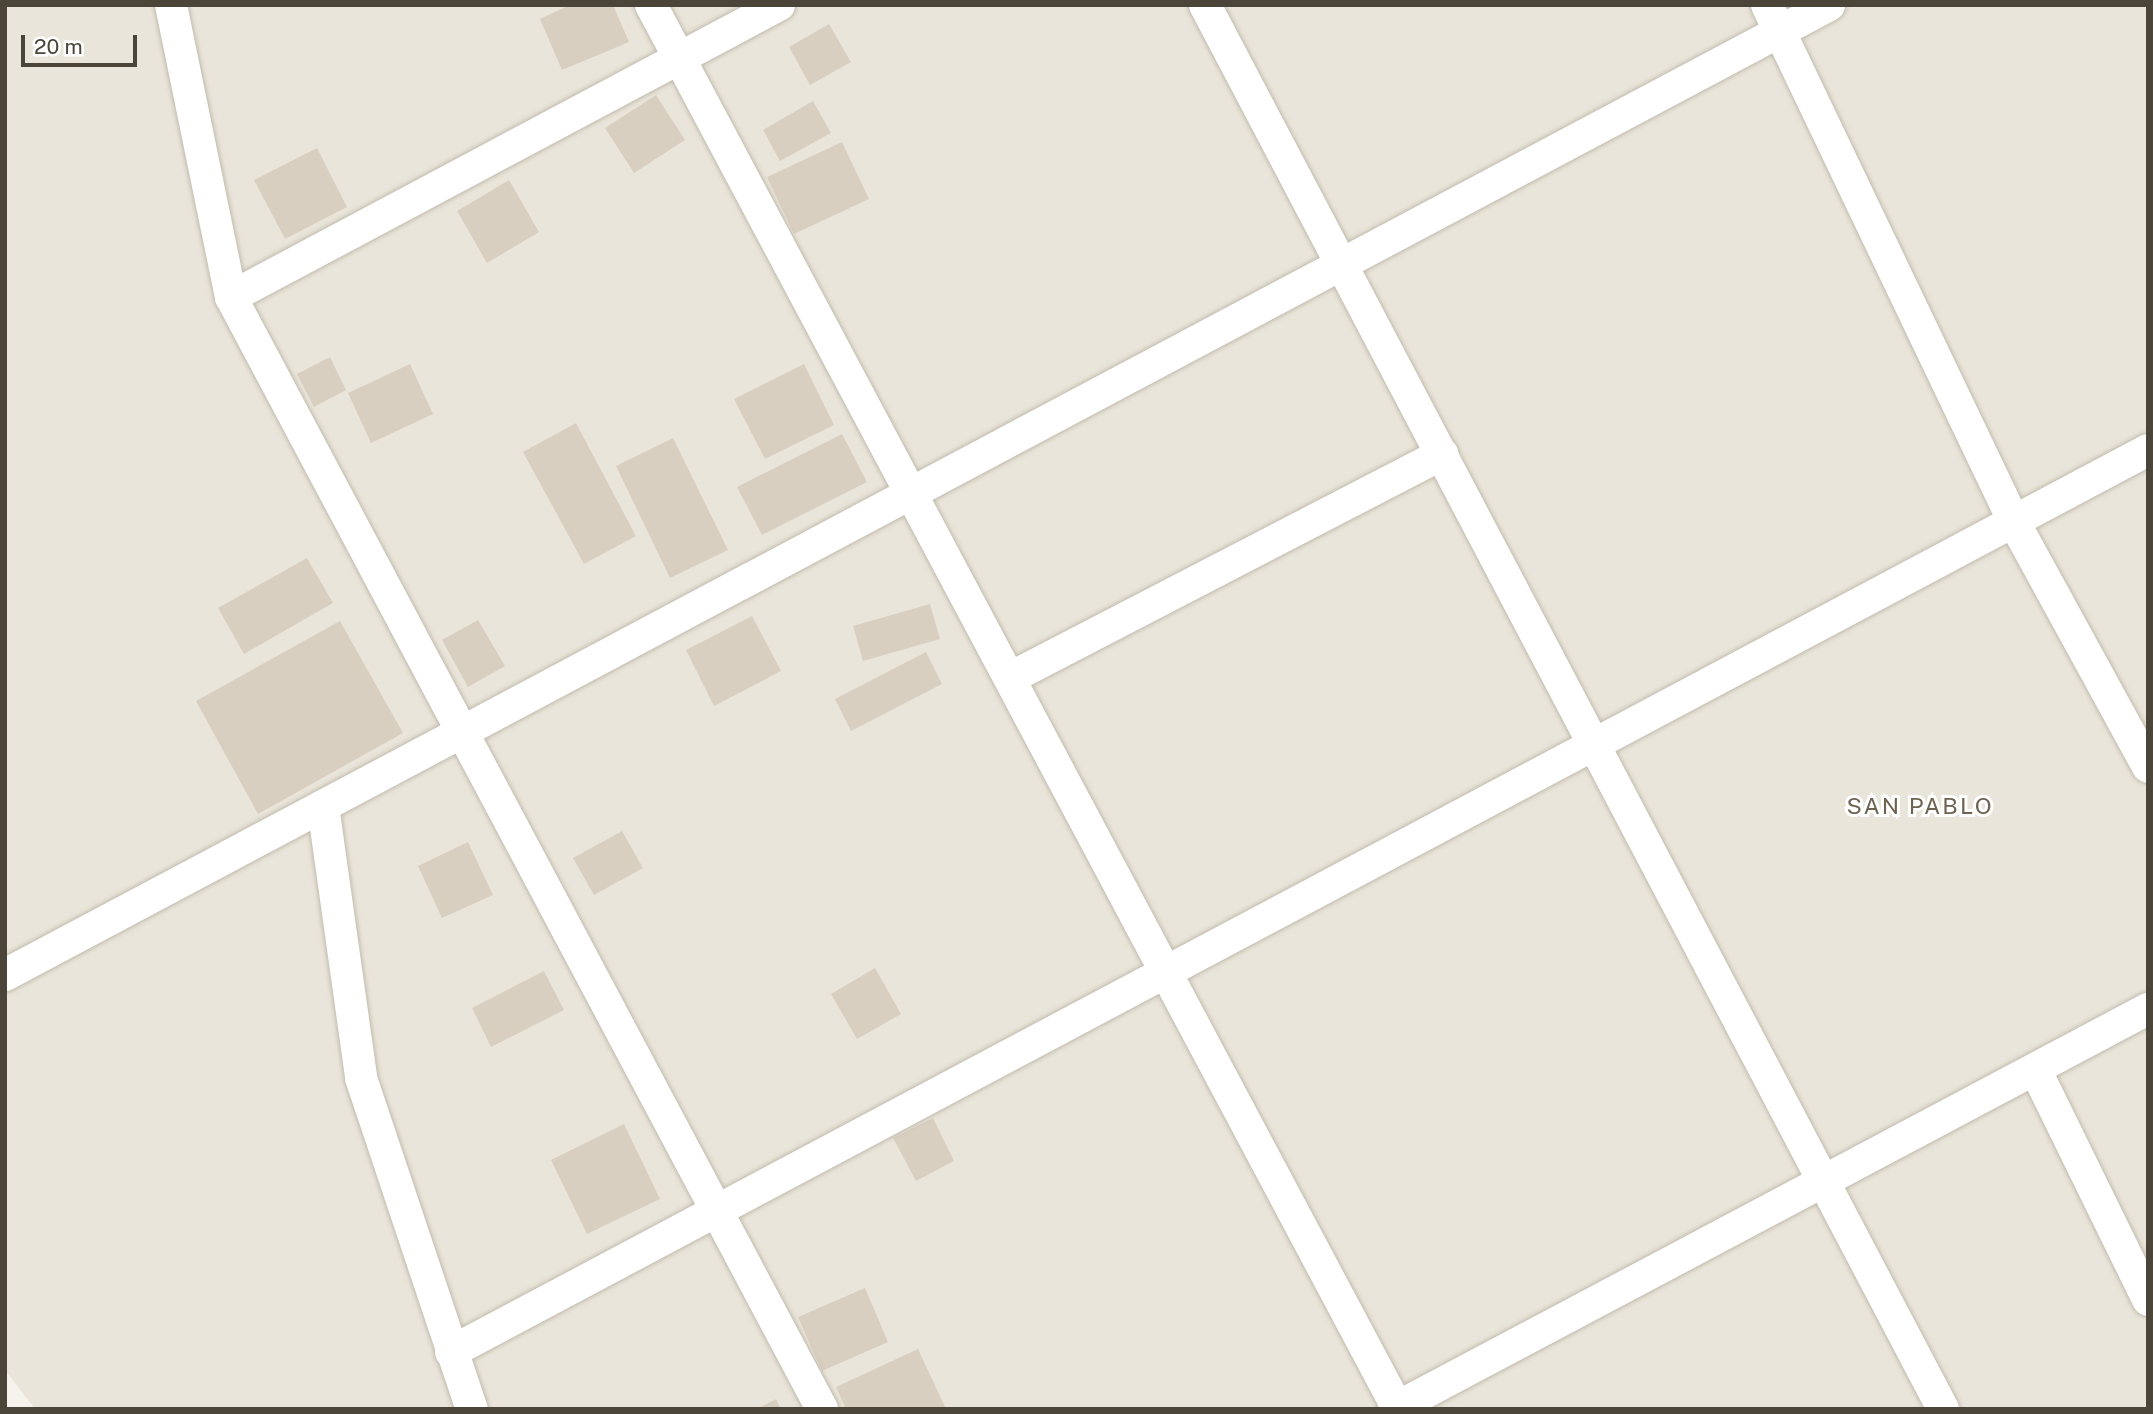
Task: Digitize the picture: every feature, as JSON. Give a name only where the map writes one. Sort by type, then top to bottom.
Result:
[{"type":"street","points":[[171,5],[231,297],[822,1409]]},
{"type":"street","points":[[651,5],[914,492],[1164,974],[1397,1408],[2148,1009]]},
{"type":"street","points":[[231,297],[779,5]]},
{"type":"street","points":[[1205,5],[1340,266],[1598,743],[1943,1409]]},
{"type":"street","points":[[5,975],[1340,266],[1774,18],[1829,5]]},
{"type":"street","points":[[1774,18],[2014,522],[2148,767]]},
{"type":"street","points":[[451,1352],[2148,450]]},
{"type":"street","points":[[1010,678],[1442,454]]},
{"type":"street","points":[[323,806],[361,1078],[472,1409]]},
{"type":"street","points":[[2035,1069],[2148,1300]]},
{"type":"shaded area","points":[[5,5],[2148,5],[2148,1409],[35,1409],[5,1370]]},
{"type":"building","points":[[570,5],[613,5],[629,42],[562,70],[540,19]]},
{"type":"building","points":[[829,24],[851,62],[810,85],[789,47]]},
{"type":"building","points":[[656,95],[685,140],[634,173],[605,128]]},
{"type":"building","points":[[813,101],[831,133],[780,161],[763,130]]},
{"type":"building","points":[[842,142],[869,199],[794,234],[767,177]]},
{"type":"building","points":[[317,148],[347,207],[285,239],[254,180]]},
{"type":"building","points":[[509,180],[539,232],[487,263],[457,211]]},
{"type":"building","points":[[330,357],[346,390],[314,407],[297,374]]},
{"type":"building","points":[[410,364],[433,414],[371,443],[348,393]]},
{"type":"building","points":[[804,364],[834,425],[765,459],[734,399]]},
{"type":"building","points":[[576,423],[636,536],[584,564],[523,452]]},
{"type":"building","points":[[842,434],[867,482],[762,535],[737,487]]},
{"type":"building","points":[[673,438],[728,550],[670,578],[616,466]]},
{"type":"building","points":[[307,558],[333,603],[244,654],[218,608]]},
{"type":"building","points":[[930,604],[940,639],[863,661],[853,626]]},
{"type":"building","points":[[752,616],[781,671],[714,706],[686,650]]},
{"type":"building","points":[[478,620],[505,666],[468,687],[442,640]]},
{"type":"building","points":[[340,621],[403,733],[258,814],[196,701]]},
{"type":"building","points":[[926,652],[942,684],[851,731],[835,699]]},
{"type":"building","points":[[622,831],[643,868],[594,895],[573,858]]},
{"type":"building","points":[[468,842],[493,895],[442,918],[418,866]]},
{"type":"building","points":[[875,968],[901,1014],[857,1039],[831,994]]},
{"type":"building","points":[[544,971],[564,1010],[491,1047],[472,1008]]},
{"type":"building","points":[[933,1118],[954,1161],[916,1181],[893,1138]]},
{"type":"building","points":[[624,1124],[660,1199],[587,1234],[551,1160]]},
{"type":"building","points":[[865,1288],[888,1342],[822,1371],[798,1317]]},
{"type":"building","points":[[918,1349],[946,1409],[846,1409],[836,1387]]},
{"type":"building","points":[[776,1399],[781,1409],[757,1409]]},
{"type":"district","name":"SAN PABLO","points":[[1920,806]]}]
